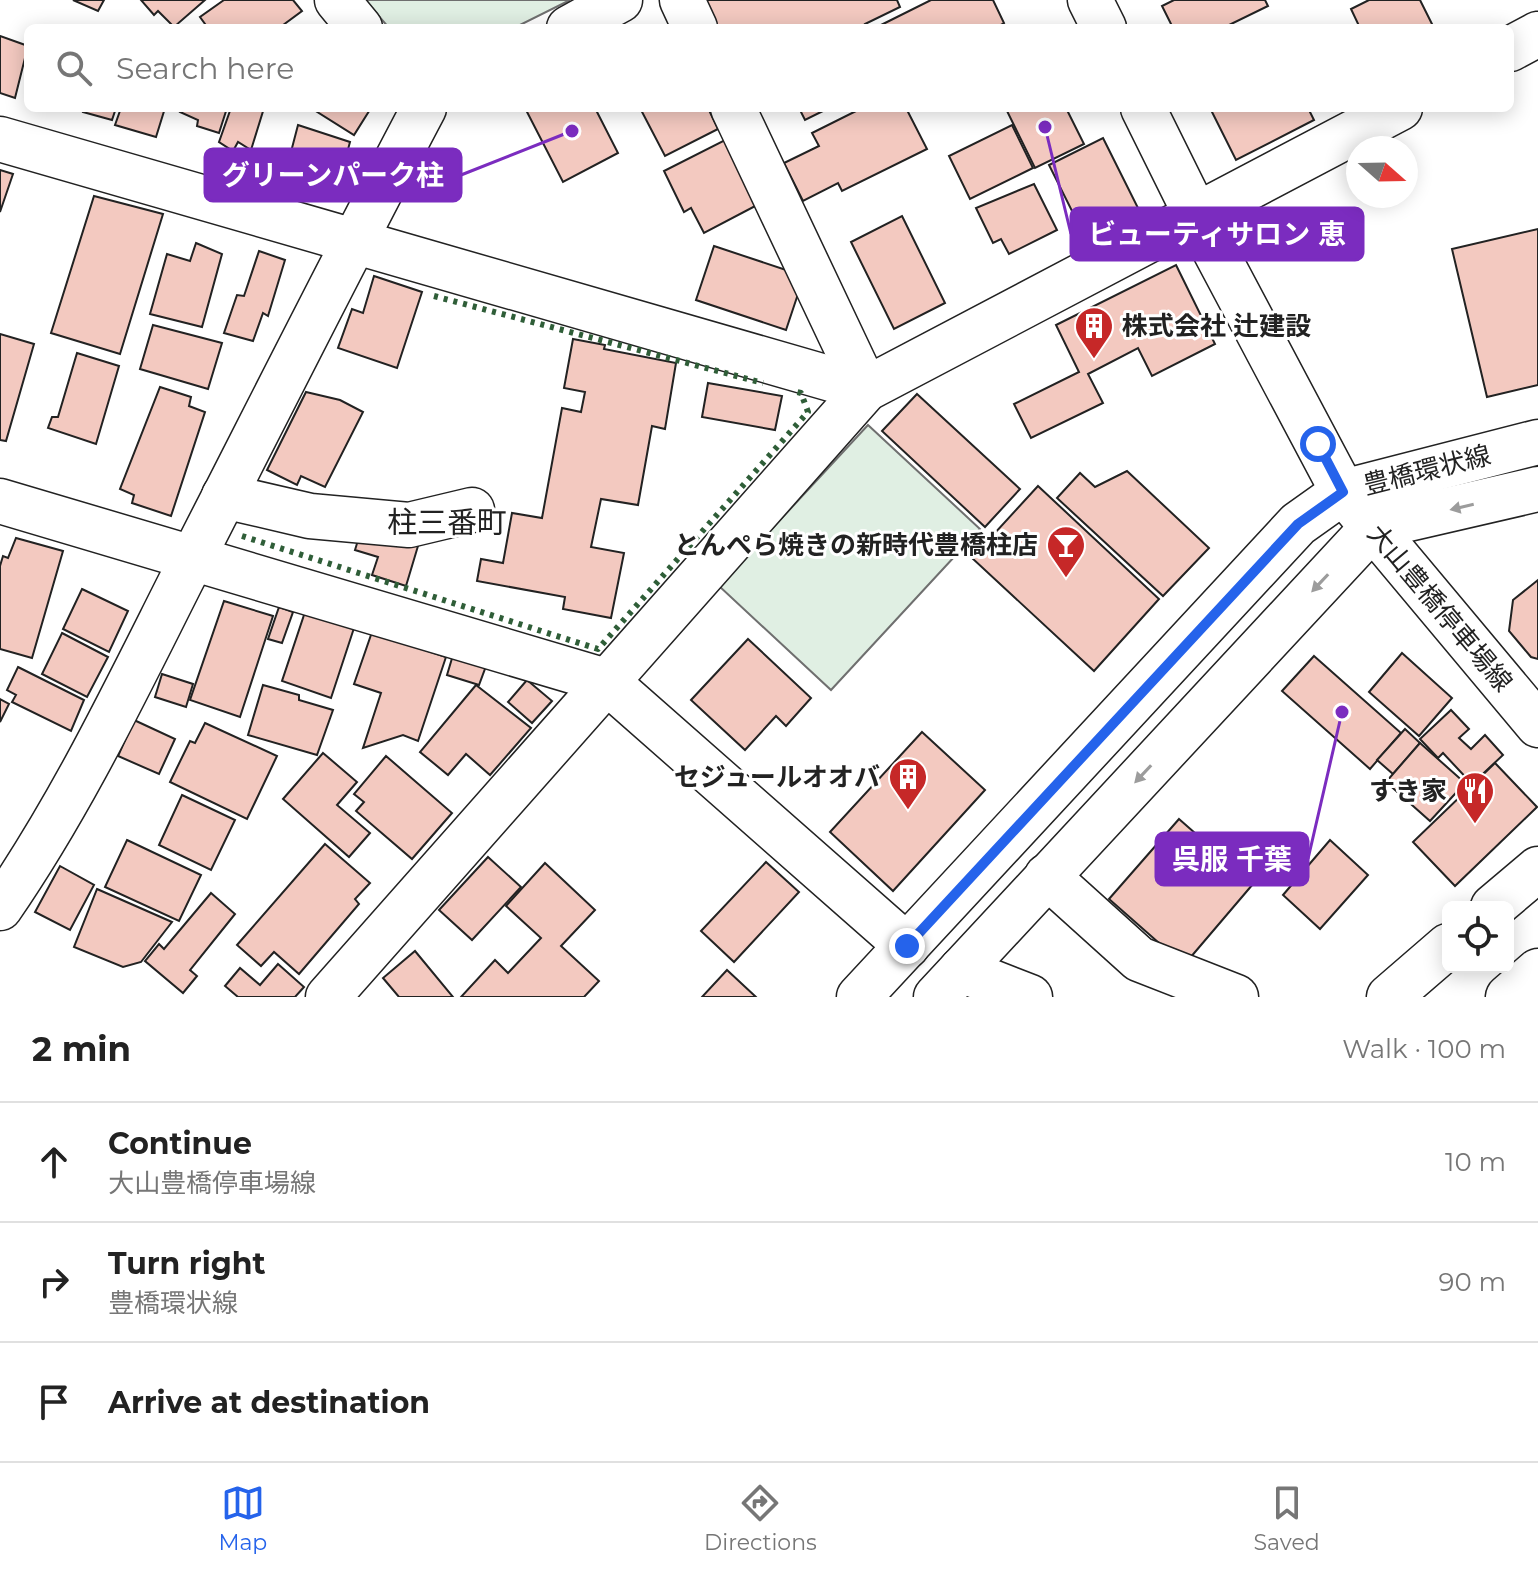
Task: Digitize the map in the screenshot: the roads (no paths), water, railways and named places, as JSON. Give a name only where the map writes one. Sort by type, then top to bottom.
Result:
[{"type":"street","points":[[337,0],[357,24]]},
{"type":"street","points":[[576,24],[620,0]]},
{"type":"street","points":[[682,0],[693,24]]},
{"type":"street","points":[[1090,0],[1102,24]]},
{"type":"street","points":[[1529,0],[1538,19]]},
{"type":"street","points":[[1514,47],[1538,34]]},
{"type":"street","points":[[0,908],[44,844],[352,242],[422,112]]},
{"type":"street","points":[[735,112],[866,389]]},
{"type":"street","name":"大山豊橋停車場線","points":[[1145,112],[1343,492],[1538,725]]},
{"type":"street","points":[[328,997],[866,389],[1392,112]]},
{"type":"street","points":[[0,139],[866,389]]},
{"type":"street","name":"豊橋環状線","points":[[859,997],[1298,524],[1343,492],[1538,442]]},
{"type":"street","name":"豊橋環状線","points":[[948,984],[1373,527],[1538,489]]},
{"type":"street","points":[[224,496],[310,516],[409,525],[472,510]]},
{"type":"street","points":[[0,501],[194,556],[606,681],[907,946]]},
{"type":"street","points":[[1500,901],[1538,869]]},
{"type":"street","points":[[1047,876],[1166,984],[1236,997]]},
{"type":"street","points":[[1389,997],[1442,951]]},
{"type":"street","points":[[1508,997],[1538,971]]},
{"type":"street","points":[[948,984],[1030,997]]},
{"type":"place","name":"ビューティサロン 恵","points":[[1045,127]]},
{"type":"place","name":"グリーンパーク柱","points":[[572,131]]},
{"type":"place","name":"株式会社 辻建設","points":[[1094,360]]},
{"type":"place","name":"とんぺら焼きの新時代豊橋柱店","points":[[1066,579]]},
{"type":"place","name":"呉服 千葉","points":[[1342,712]]},
{"type":"place","name":"セジュールオオバ","points":[[908,811]]},
{"type":"place","name":"すき家","points":[[1475,825]]},
{"type":"district","name":"柱三番町","points":[[447,523]]}]
